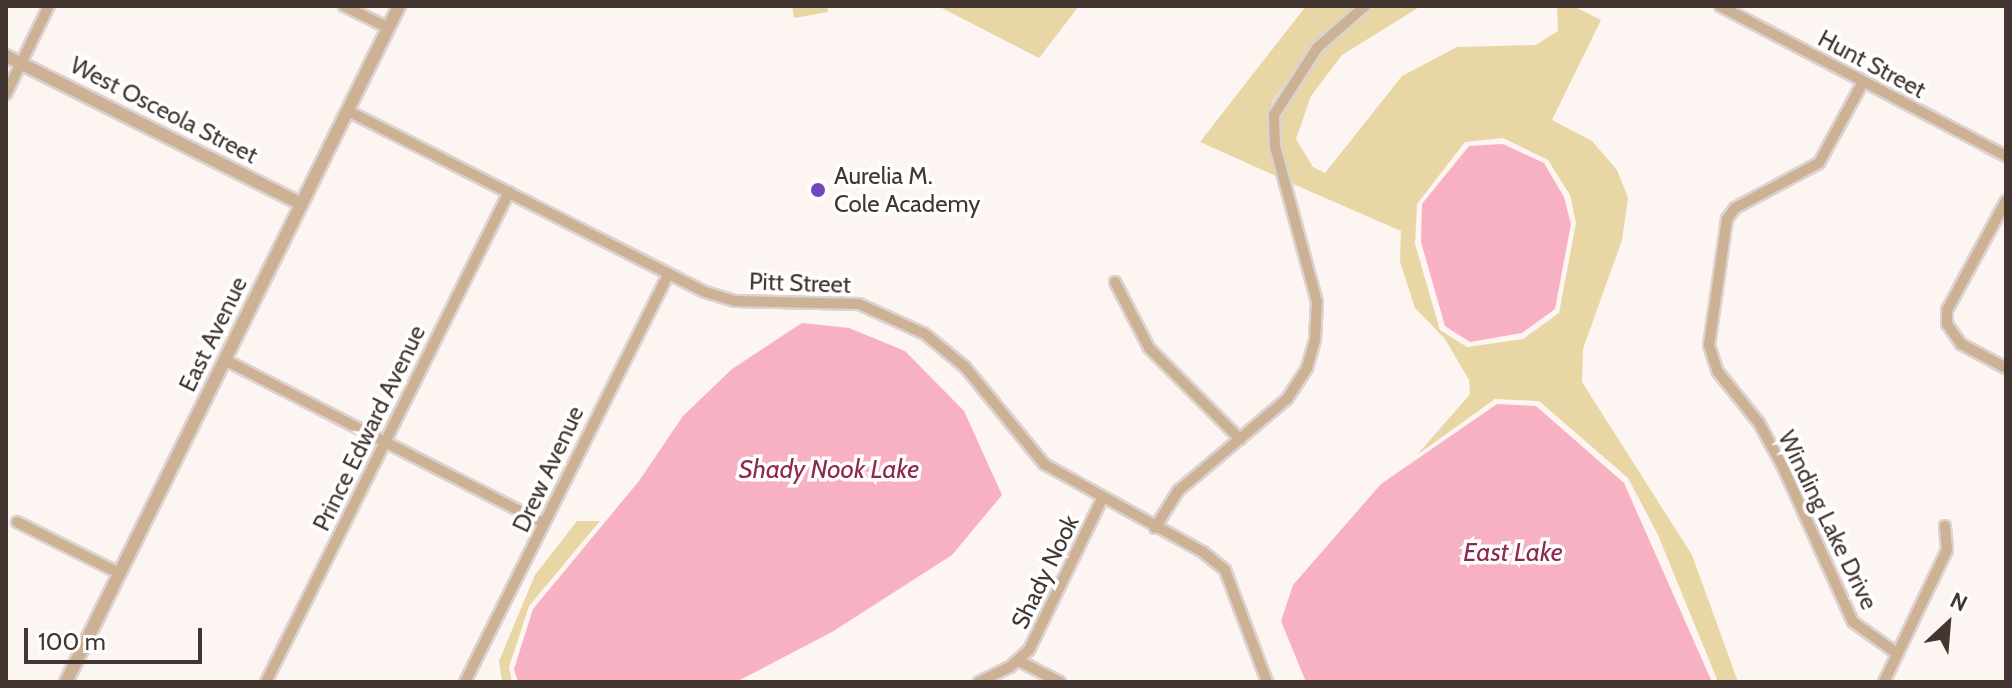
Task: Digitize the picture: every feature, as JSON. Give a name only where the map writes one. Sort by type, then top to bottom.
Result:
[{"type":"street","points":[[6,94],[49,6]]},
{"type":"street","points":[[344,6],[389,28]]},
{"type":"street","name":"East Avenue","points":[[66,682],[399,6]]},
{"type":"street","points":[[1155,528],[1178,491],[1287,399],[1307,368],[1315,340],[1317,302],[1275,146],[1274,115],[1286,92],[1334,29],[1365,6]]},
{"type":"street","name":"Hunt Street","points":[[1720,6],[2006,156]]},
{"type":"street","name":"West Osceola Street","points":[[6,56],[301,204]]},
{"type":"street","name":"Winding Lake Drive","points":[[1863,82],[1819,163],[1735,208],[1727,219],[1709,345],[1718,372],[1759,423],[1782,465],[1853,622],[1898,654]]},
{"type":"street","name":"Pitt Street","points":[[348,111],[668,274],[725,299],[842,301],[901,320],[965,367],[1034,455],[1102,499],[1203,552],[1227,573],[1267,682]]},
{"type":"street","name":"Prince Edward Avenue","points":[[266,682],[509,192]]},
{"type":"street","points":[[2006,201],[1947,310],[1947,324],[1961,344],[2006,368]]},
{"type":"street","name":"Drew Avenue","points":[[465,682],[668,274]]},
{"type":"street","points":[[1115,282],[1149,348],[1240,439]]},
{"type":"street","points":[[225,360],[544,523]]},
{"type":"street","name":"Shady Nook","points":[[1019,661],[1102,499]]},
{"type":"street","points":[[17,522],[119,573]]},
{"type":"street","points":[[1884,682],[1947,550],[1945,526]]},
{"type":"street","points":[[979,682],[1019,661],[1060,682]]},
{"type":"shaded area","points":[[792,6],[827,6],[828,12],[794,18]]},
{"type":"shaded area","points":[[938,6],[1079,6],[1039,58]]},
{"type":"shaded area","points":[[1306,6],[1354,6],[1313,44],[1272,102],[1267,130],[1276,176],[1200,142]]},
{"type":"shaded area","points":[[1376,6],[1421,6],[1342,55],[1311,96],[1296,139],[1313,167],[1325,173],[1402,76],[1457,47],[1536,45],[1558,31],[1557,6],[1573,6],[1601,20],[1552,120],[1592,141],[1617,170],[1628,198],[1622,240],[1583,349],[1582,382],[1692,555],[1738,682],[1718,682],[1658,535],[1628,478],[1539,401],[1495,399],[1417,455],[1470,394],[1469,380],[1445,339],[1415,308],[1400,262],[1401,231],[1291,183],[1281,144],[1280,116],[1303,76],[1338,34]],"holes":[[[1503,138],[1548,160],[1570,195],[1576,223],[1559,313],[1523,339],[1467,347],[1440,330],[1415,244],[1417,204],[1465,142]]]},
{"type":"shaded area","points":[[577,521],[600,521],[529,606],[509,667],[512,682],[502,682],[499,661],[535,575]]},
{"type":"water","points":[[1503,144],[1544,163],[1564,197],[1571,224],[1555,309],[1522,333],[1470,342],[1445,326],[1421,242],[1422,204],[1469,146]]},
{"type":"water","name":"Shady Nook Lake","points":[[802,323],[849,328],[905,351],[964,411],[1002,495],[952,555],[832,632],[736,682],[518,682],[514,669],[533,609],[639,481],[683,416],[732,369]]},
{"type":"water","name":"East Lake","points":[[1497,404],[1536,406],[1624,483],[1712,682],[1306,682],[1281,621],[1293,585],[1381,484]]},
{"type":"place","name":"Aurelia M. Cole Academy","points":[[818,190]]}]
